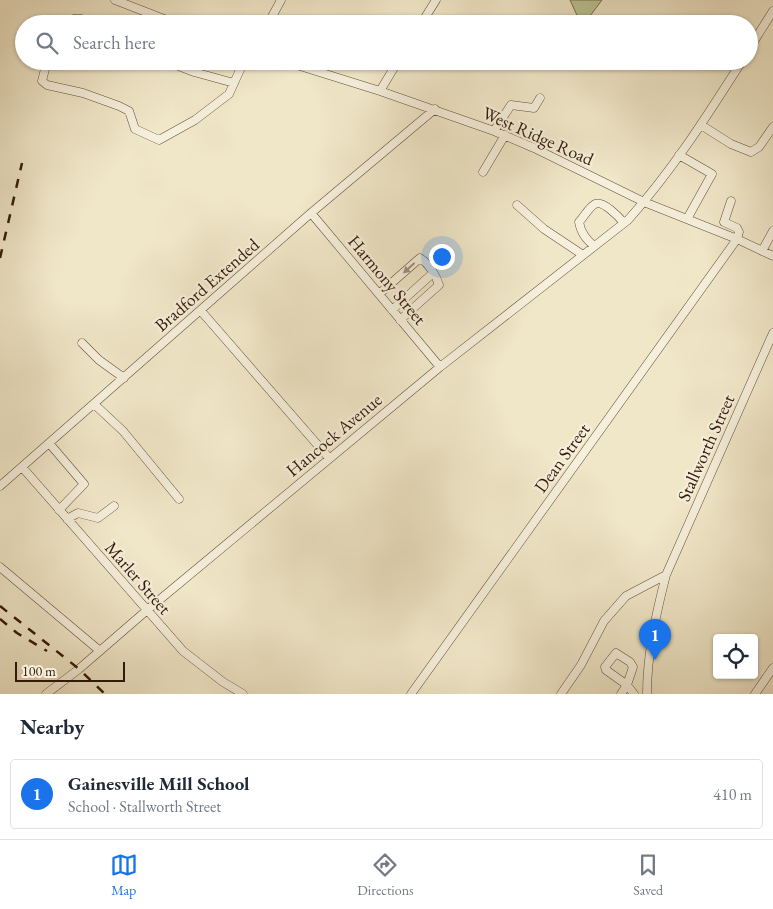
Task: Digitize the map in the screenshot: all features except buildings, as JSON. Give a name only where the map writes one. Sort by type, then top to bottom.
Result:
[{"type":"street","points":[[115,0],[154,15]]},
{"type":"street","points":[[273,15],[281,0]]},
{"type":"street","points":[[427,15],[436,0]]},
{"type":"street","points":[[758,35],[773,11]]},
{"type":"street","points":[[45,70],[42,81],[47,85],[83,93],[119,106],[129,111],[135,129],[159,140],[195,120],[229,94],[240,70]]},
{"type":"street","points":[[189,70],[234,83]]},
{"type":"street","name":"West Ridge Road","points":[[313,70],[494,130],[644,202],[738,239],[773,256]]},
{"type":"street","points":[[380,91],[393,70]]},
{"type":"street","name":"Hancock Avenue","points":[[46,694],[440,367],[624,223],[644,202],[679,156],[701,126],[736,70]]},
{"type":"street","points":[[494,130],[511,105],[534,108],[540,98]]},
{"type":"street","name":"Bradford Extended","points":[[0,486],[311,213],[435,109]]},
{"type":"street","points":[[701,126],[731,144],[751,152],[759,147],[773,126]]},
{"type":"street","points":[[484,172],[505,135]]},
{"type":"street","points":[[679,156],[712,174],[688,219]]},
{"type":"street","points":[[719,232],[731,201]]},
{"type":"street","points":[[594,246],[581,231],[579,222],[594,204],[603,205],[624,223]]},
{"type":"street","points":[[517,205],[544,229],[583,255]]},
{"type":"street","name":"Harmony Street","points":[[311,213],[440,367]]},
{"type":"street","points":[[724,222],[736,228],[739,232],[738,239]]},
{"type":"street","points":[[762,251],[773,231]]},
{"type":"street","name":"Dean Street","points":[[411,694],[738,239]]},
{"type":"street","points":[[379,294],[420,258],[433,273],[439,285],[400,320]]},
{"type":"street","points":[[392,310],[433,273]]},
{"type":"street","points":[[201,311],[329,458]]},
{"type":"street","name":"Stallworth Street","points":[[647,694],[654,622],[666,575],[773,333]]},
{"type":"street","points":[[82,343],[99,360],[124,378]]},
{"type":"street","points":[[94,404],[123,431],[179,498]]},
{"type":"street","points":[[49,443],[84,484],[58,510]]},
{"type":"street","name":"Marler Street","points":[[22,467],[146,611],[183,651],[223,682],[244,694]]},
{"type":"street","points":[[67,519],[78,513],[98,518],[114,506]]},
{"type":"street","points":[[0,567],[100,651]]},
{"type":"street","points":[[561,694],[581,665],[604,621],[626,596],[666,575]]},
{"type":"street","points":[[754,694],[773,668]]},
{"type":"street","points":[[621,694],[627,685],[634,694]]},
{"type":"green space","points":[[570,0],[602,0],[591,15],[577,15]]},
{"type":"railway","points":[[0,258],[22,163]]},
{"type":"railway","points":[[0,606],[79,669],[105,694]]},
{"type":"railway","points":[[0,619],[17,633],[47,651]]},
{"type":"place","name":"Gainesville Mill School","points":[[655,660]]}]
